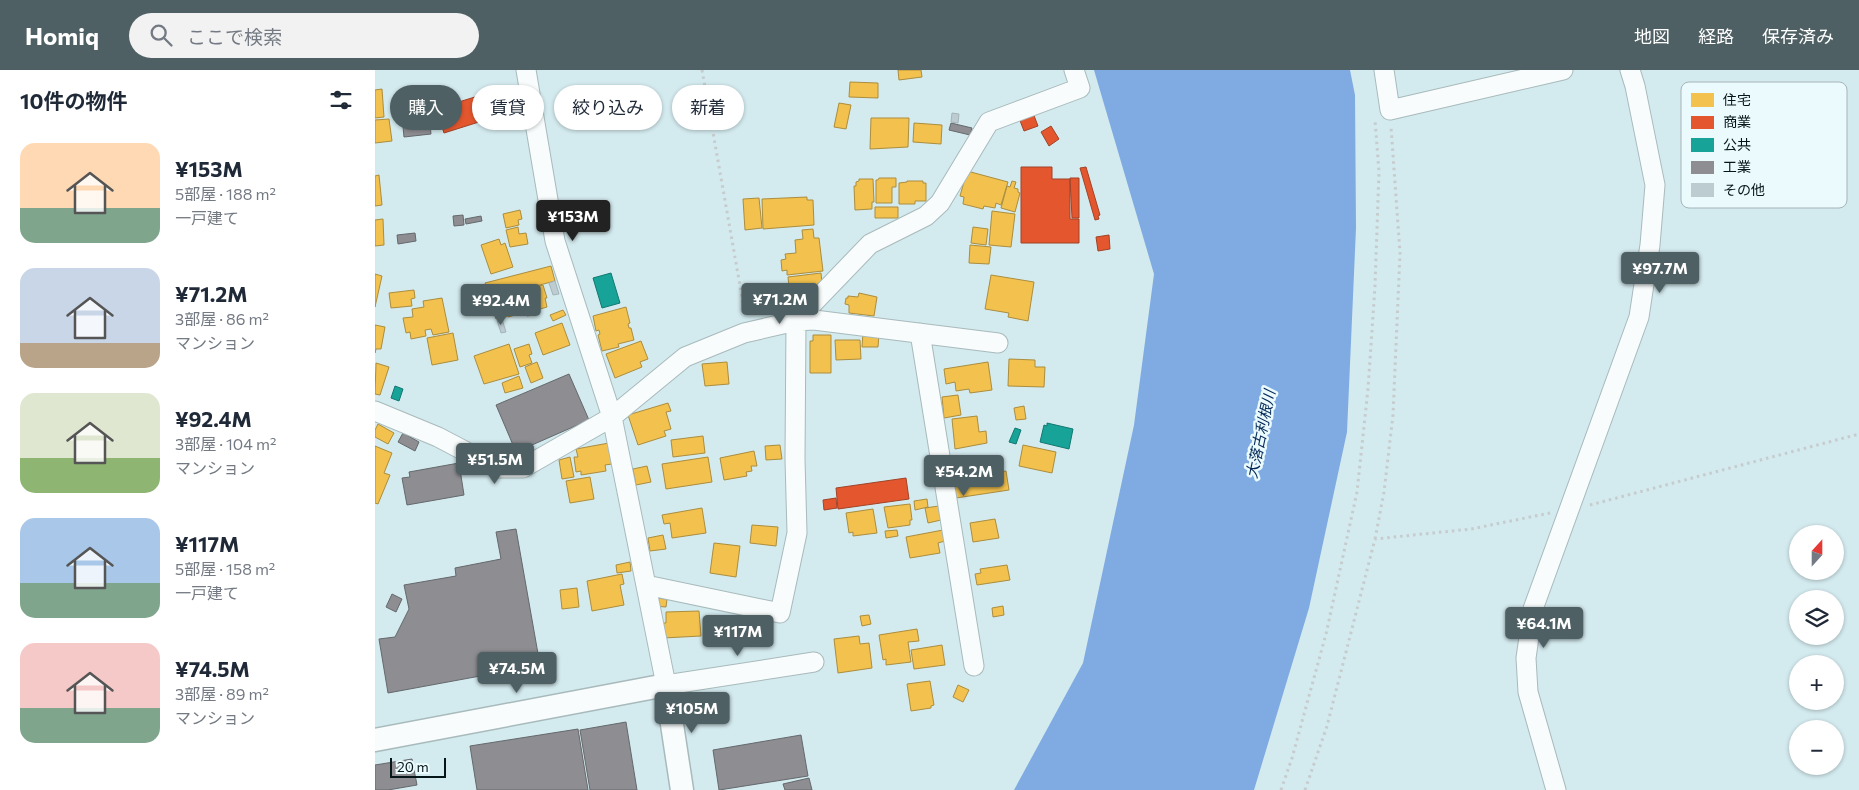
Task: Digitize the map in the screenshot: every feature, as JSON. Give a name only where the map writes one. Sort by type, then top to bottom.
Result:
[{"type":"street","points":[[525,70],[555,241],[612,417],[666,685],[682,790]]},
{"type":"street","points":[[646,584],[780,614],[797,533],[795,449],[797,321],[871,244],[920,220],[941,203],[989,122],[1080,88],[1074,70]]},
{"type":"street","points":[[1383,70],[1383,113],[1563,70]]},
{"type":"street","points":[[1557,790],[1528,692],[1526,658],[1533,609],[1639,317],[1650,245],[1655,185],[1635,86],[1629,70]]},
{"type":"street","points":[[375,411],[438,437],[497,468],[523,468],[612,417],[685,357],[749,332],[797,321],[814,320],[998,343]]},
{"type":"street","points":[[920,333],[975,666]]},
{"type":"street","points":[[375,740],[666,685],[814,662]]},
{"type":"path","points":[[702,70],[749,332]]},
{"type":"path","points":[[1305,790],[1327,726],[1375,539],[1384,492],[1393,415],[1400,253],[1392,163],[1383,113]]},
{"type":"path","points":[[1281,790],[1292,758],[1326,634],[1357,492],[1368,389],[1383,113]]},
{"type":"path","points":[[1375,539],[1471,529],[1600,503],[1859,434]]},
{"type":"water","name":"大落古利根川","points":[[1094,70],[1350,70],[1355,95],[1356,228],[1347,432],[1309,608],[1254,790],[1014,790],[1083,663],[1134,425],[1154,274]]},
{"type":"building: 住宅","points":[[898,70],[921,70],[922,77],[899,80]]},
{"type":"building: 住宅","points":[[850,82],[878,83],[878,98],[849,97]]},
{"type":"building: 住宅","points":[[382,89],[384,117],[375,118],[375,90]]},
{"type":"building: 住宅","points":[[839,103],[851,105],[846,129],[834,127]]},
{"type":"building: 住宅","points":[[871,118],[909,118],[908,147],[870,149]]},
{"type":"building: 住宅","points":[[389,119],[392,141],[375,143],[375,120]]},
{"type":"building: 住宅","points":[[914,123],[942,125],[941,144],[913,142]]},
{"type":"building: 住宅","points":[[967,171],[1008,182],[1001,205],[996,203],[995,208],[984,206],[983,209],[963,204],[964,197],[960,196]]},
{"type":"building: 住宅","points":[[379,175],[382,205],[375,206],[375,176]]},
{"type":"building: 住宅","points":[[879,178],[896,178],[896,187],[892,187],[892,203],[876,203],[876,180]]},
{"type":"building: 住宅","points":[[859,179],[873,179],[874,202],[872,202],[872,209],[855,210],[854,186],[856,186],[856,182]]},
{"type":"building: 住宅","points":[[923,181],[923,183],[926,183],[926,201],[915,201],[915,204],[899,204],[899,183]]},
{"type":"building: 住宅","points":[[1012,181],[1016,182],[1014,188],[1018,189],[1020,193],[1015,212],[1001,208],[1007,186],[1010,187]]},
{"type":"building: 住宅","points":[[807,197],[807,200],[813,200],[814,225],[763,229],[762,199]]},
{"type":"building: 住宅","points":[[759,198],[762,228],[745,230],[743,199]]},
{"type":"building: 住宅","points":[[875,207],[898,207],[898,218],[875,218]]},
{"type":"building: 住宅","points":[[520,210],[522,219],[518,220],[519,225],[506,228],[503,214]]},
{"type":"building: 住宅","points":[[992,211],[1015,214],[1011,247],[989,245]]},
{"type":"building: 住宅","points":[[383,219],[384,245],[375,246],[375,220]]},
{"type":"building: 住宅","points":[[518,227],[519,234],[526,233],[528,244],[510,247],[506,230]]},
{"type":"building: 住宅","points":[[973,227],[988,229],[986,245],[971,243]]},
{"type":"building: 住宅","points":[[813,229],[814,238],[819,238],[823,271],[787,275],[787,270],[782,271],[781,260],[786,259],[785,254],[796,253],[795,240],[803,239],[802,230]]},
{"type":"building: 住宅","points":[[499,239],[501,245],[505,243],[513,267],[491,274],[481,245]]},
{"type":"building: 住宅","points":[[970,245],[991,247],[989,264],[969,263]]},
{"type":"building: 住宅","points":[[551,266],[555,281],[489,298],[485,283]]},
{"type":"building: 住宅","points":[[821,273],[822,283],[817,284],[818,287],[811,294],[790,297],[788,277]]},
{"type":"building: 住宅","points":[[375,274],[382,276],[375,307]]},
{"type":"building: 住宅","points":[[991,275],[1034,282],[1028,321],[1008,317],[1009,313],[985,309]]},
{"type":"building: 住宅","points":[[543,285],[547,298],[545,298],[547,307],[533,311],[534,315],[527,316],[526,312],[508,317],[502,296]]},
{"type":"building: 住宅","points":[[414,290],[415,298],[411,299],[412,306],[391,308],[389,293]]},
{"type":"building: 住宅","points":[[859,293],[877,297],[874,316],[849,313],[849,305],[845,304],[846,298],[848,296],[858,297]]},
{"type":"building: 住宅","points":[[501,296],[507,316],[496,319],[490,299]]},
{"type":"building: 住宅","points":[[442,298],[449,332],[433,335],[431,329],[425,330],[426,336],[411,339],[410,332],[406,333],[403,318],[413,317],[412,309],[424,307],[423,301]]},
{"type":"building: 住宅","points":[[626,307],[630,323],[628,324],[634,340],[618,344],[619,347],[602,351],[598,335],[600,334],[599,330],[596,331],[593,316]]},
{"type":"building: 住宅","points":[[563,310],[566,315],[553,321],[550,315]]},
{"type":"building: 住宅","points":[[562,323],[570,345],[543,355],[535,333]]},
{"type":"building: 住宅","points":[[375,325],[385,327],[381,349],[376,349],[375,353]]},
{"type":"building: 住宅","points":[[453,333],[458,360],[432,365],[427,338]]},
{"type":"building: 住宅","points":[[863,333],[879,334],[878,347],[862,347]]},
{"type":"building: 住宅","points":[[813,335],[831,335],[831,373],[810,373],[810,341],[813,341]]},
{"type":"building: 住宅","points":[[835,340],[860,340],[861,359],[836,360]]},
{"type":"building: 住宅","points":[[641,341],[648,359],[640,362],[642,367],[615,378],[606,354]]},
{"type":"building: 住宅","points":[[509,344],[519,374],[484,384],[474,356]]},
{"type":"building: 住宅","points":[[529,344],[532,354],[529,355],[532,363],[520,367],[514,349]]},
{"type":"building: 住宅","points":[[1009,359],[1035,360],[1035,367],[1045,367],[1044,387],[1008,386]]},
{"type":"building: 住宅","points":[[537,362],[543,378],[531,383],[525,367]]},
{"type":"building: 住宅","points":[[727,362],[729,384],[705,386],[702,364]]},
{"type":"building: 住宅","points":[[988,362],[992,390],[970,393],[969,389],[956,391],[955,382],[946,384],[944,369]]},
{"type":"building: 住宅","points":[[376,363],[389,367],[380,395],[375,394]]},
{"type":"building: 住宅","points":[[519,376],[523,388],[505,393],[502,383]]},
{"type":"building: 住宅","points":[[958,395],[961,415],[944,418],[942,397]]},
{"type":"building: 住宅","points":[[668,403],[671,411],[666,412],[671,429],[664,431],[666,436],[638,445],[628,415]]},
{"type":"building: 住宅","points":[[1024,406],[1026,419],[1016,420],[1014,408]]},
{"type":"building: 住宅","points":[[977,416],[979,432],[986,431],[987,443],[955,449],[952,419]]},
{"type":"building: 住宅","points":[[378,424],[394,433],[388,444],[375,437],[375,430]]},
{"type":"building: 住宅","points":[[703,436],[705,453],[673,457],[671,440]]},
{"type":"building: 住宅","points":[[609,443],[612,464],[605,465],[606,471],[581,475],[581,471],[576,472],[574,457],[578,457],[576,449]]},
{"type":"building: 住宅","points":[[780,445],[782,459],[766,460],[765,446]]},
{"type":"building: 住宅","points":[[1023,445],[1056,452],[1052,473],[1019,466]]},
{"type":"building: 住宅","points":[[375,446],[392,453],[384,473],[390,475],[378,504],[375,503]]},
{"type":"building: 住宅","points":[[754,451],[757,466],[751,466],[752,471],[746,472],[747,476],[724,480],[720,458]]},
{"type":"building: 住宅","points":[[570,457],[574,477],[562,479],[559,460]]},
{"type":"building: 住宅","points":[[708,457],[712,482],[666,489],[662,464]]},
{"type":"building: 住宅","points":[[965,460],[966,466],[953,468],[952,462]]},
{"type":"building: 住宅","points":[[647,466],[651,482],[636,485],[633,469]]},
{"type":"building: 住宅","points":[[1006,471],[1009,490],[956,498],[954,486],[963,484],[962,478]]},
{"type":"building: 住宅","points":[[590,477],[594,499],[570,503],[566,481]]},
{"type":"building: 住宅","points":[[927,499],[928,507],[915,510],[914,501]]},
{"type":"building: 住宅","points":[[910,504],[912,520],[910,520],[910,525],[888,528],[884,507]]},
{"type":"building: 住宅","points":[[939,506],[941,520],[928,523],[925,508]]},
{"type":"building: 住宅","points":[[702,508],[706,533],[672,538],[670,523],[664,524],[662,515]]},
{"type":"building: 住宅","points":[[873,509],[877,533],[853,536],[853,532],[849,533],[846,513]]},
{"type":"building: 住宅","points":[[995,519],[999,538],[973,542],[970,523]]},
{"type":"building: 住宅","points":[[752,525],[778,527],[776,546],[750,543]]},
{"type":"building: 住宅","points":[[897,530],[898,536],[886,538],[885,531]]},
{"type":"building: 住宅","points":[[943,530],[945,541],[938,543],[940,553],[910,558],[906,537]]},
{"type":"building: 住宅","points":[[663,535],[666,549],[650,551],[648,538]]},
{"type":"building: 住宅","points":[[714,543],[740,546],[736,577],[710,573]]},
{"type":"building: 住宅","points":[[630,562],[631,571],[617,573],[616,565]]},
{"type":"building: 住宅","points":[[1007,565],[1010,580],[977,585],[975,574],[981,573],[980,569]]},
{"type":"building: 住宅","points":[[622,574],[624,584],[620,585],[624,605],[592,611],[587,581]]},
{"type":"building: 住宅","points":[[577,588],[579,607],[562,609],[560,590]]},
{"type":"building: 住宅","points":[[654,598],[667,599],[666,607],[653,606]]},
{"type":"building: 住宅","points":[[1003,606],[1004,615],[993,617],[992,608]]},
{"type":"building: 住宅","points":[[699,611],[701,636],[663,638],[663,623],[666,623],[666,612]]},
{"type":"building: 住宅","points":[[869,615],[871,624],[862,626],[860,616]]},
{"type":"building: 住宅","points":[[917,629],[919,641],[908,642],[911,662],[886,665],[886,659],[883,660],[879,635]]},
{"type":"building: 住宅","points":[[859,636],[860,644],[869,643],[872,668],[838,673],[834,639]]},
{"type":"building: 住宅","points":[[942,645],[945,665],[914,669],[911,650]]},
{"type":"building: 住宅","points":[[930,681],[934,705],[931,708],[911,711],[907,684]]},
{"type":"building: 住宅","points":[[958,685],[969,690],[963,702],[953,697]]},
{"type":"building: 商業","points":[[472,98],[472,124],[462,127],[462,101]]},
{"type":"building: 商業","points":[[1033,113],[1038,126],[1024,131],[1019,118]]},
{"type":"building: 商業","points":[[1051,126],[1059,139],[1049,146],[1041,132]]},
{"type":"building: 商業","points":[[443,130],[454,130],[444,133]]},
{"type":"building: 商業","points":[[1021,167],[1052,167],[1052,179],[1070,179],[1070,219],[1079,219],[1079,243],[1021,243]]},
{"type":"building: 商業","points":[[1086,167],[1100,215],[1098,216],[1099,219],[1095,220],[1080,168]]},
{"type":"building: 商業","points":[[1070,178],[1079,178],[1079,218],[1072,218]]},
{"type":"building: 商業","points":[[1109,235],[1110,249],[1098,251],[1096,237]]},
{"type":"building: 商業","points":[[906,478],[909,499],[838,509],[836,488]]},
{"type":"building: 商業","points":[[836,498],[837,508],[824,510],[823,500]]},
{"type":"building: 公共","points":[[611,273],[620,303],[602,308],[593,278]]},
{"type":"building: 公共","points":[[395,386],[403,389],[399,401],[391,398]]},
{"type":"building: 公共","points":[[1047,423],[1073,429],[1069,449],[1040,442],[1044,425],[1047,426]]},
{"type":"building: 公共","points":[[1015,428],[1021,430],[1016,444],[1009,442]]},
{"type":"building: 工業","points":[[951,123],[972,128],[970,135],[949,130]]},
{"type":"building: 工業","points":[[403,130],[431,130],[431,134],[404,137]]},
{"type":"building: 工業","points":[[463,215],[464,225],[454,226],[453,216]]},
{"type":"building: 工業","points":[[481,216],[482,221],[466,224],[465,219]]},
{"type":"building: 工業","points":[[415,233],[416,241],[398,244],[397,235]]},
{"type":"building: 工業","points":[[569,374],[589,420],[516,452],[496,405]]},
{"type":"building: 工業","points":[[403,433],[419,442],[415,451],[398,442]]},
{"type":"building: 工業","points":[[459,463],[464,495],[407,505],[402,478],[410,477],[409,472]]},
{"type":"building: 工業","points":[[516,529],[540,665],[388,693],[379,639],[395,637],[409,609],[404,585],[456,576],[455,568],[501,559],[496,532]]},
{"type":"building: 工業","points":[[392,594],[402,599],[396,612],[386,607]]},
{"type":"building: 工業","points":[[626,722],[637,790],[590,790],[580,730]]},
{"type":"building: 工業","points":[[578,729],[588,790],[477,790],[470,746]]},
{"type":"building: 工業","points":[[801,735],[808,776],[719,790],[713,750]]},
{"type":"building: 工業","points":[[412,759],[417,785],[388,790],[375,790],[375,765]]},
{"type":"building: 工業","points":[[809,778],[812,790],[785,790],[783,784]]},
{"type":"building: その他","points":[[952,113],[959,114],[958,123],[951,122]]},
{"type":"building: その他","points":[[555,281],[559,294],[553,295],[549,283]]},
{"type":"building: その他","points":[[502,319],[506,332],[501,333],[497,320]]}]
